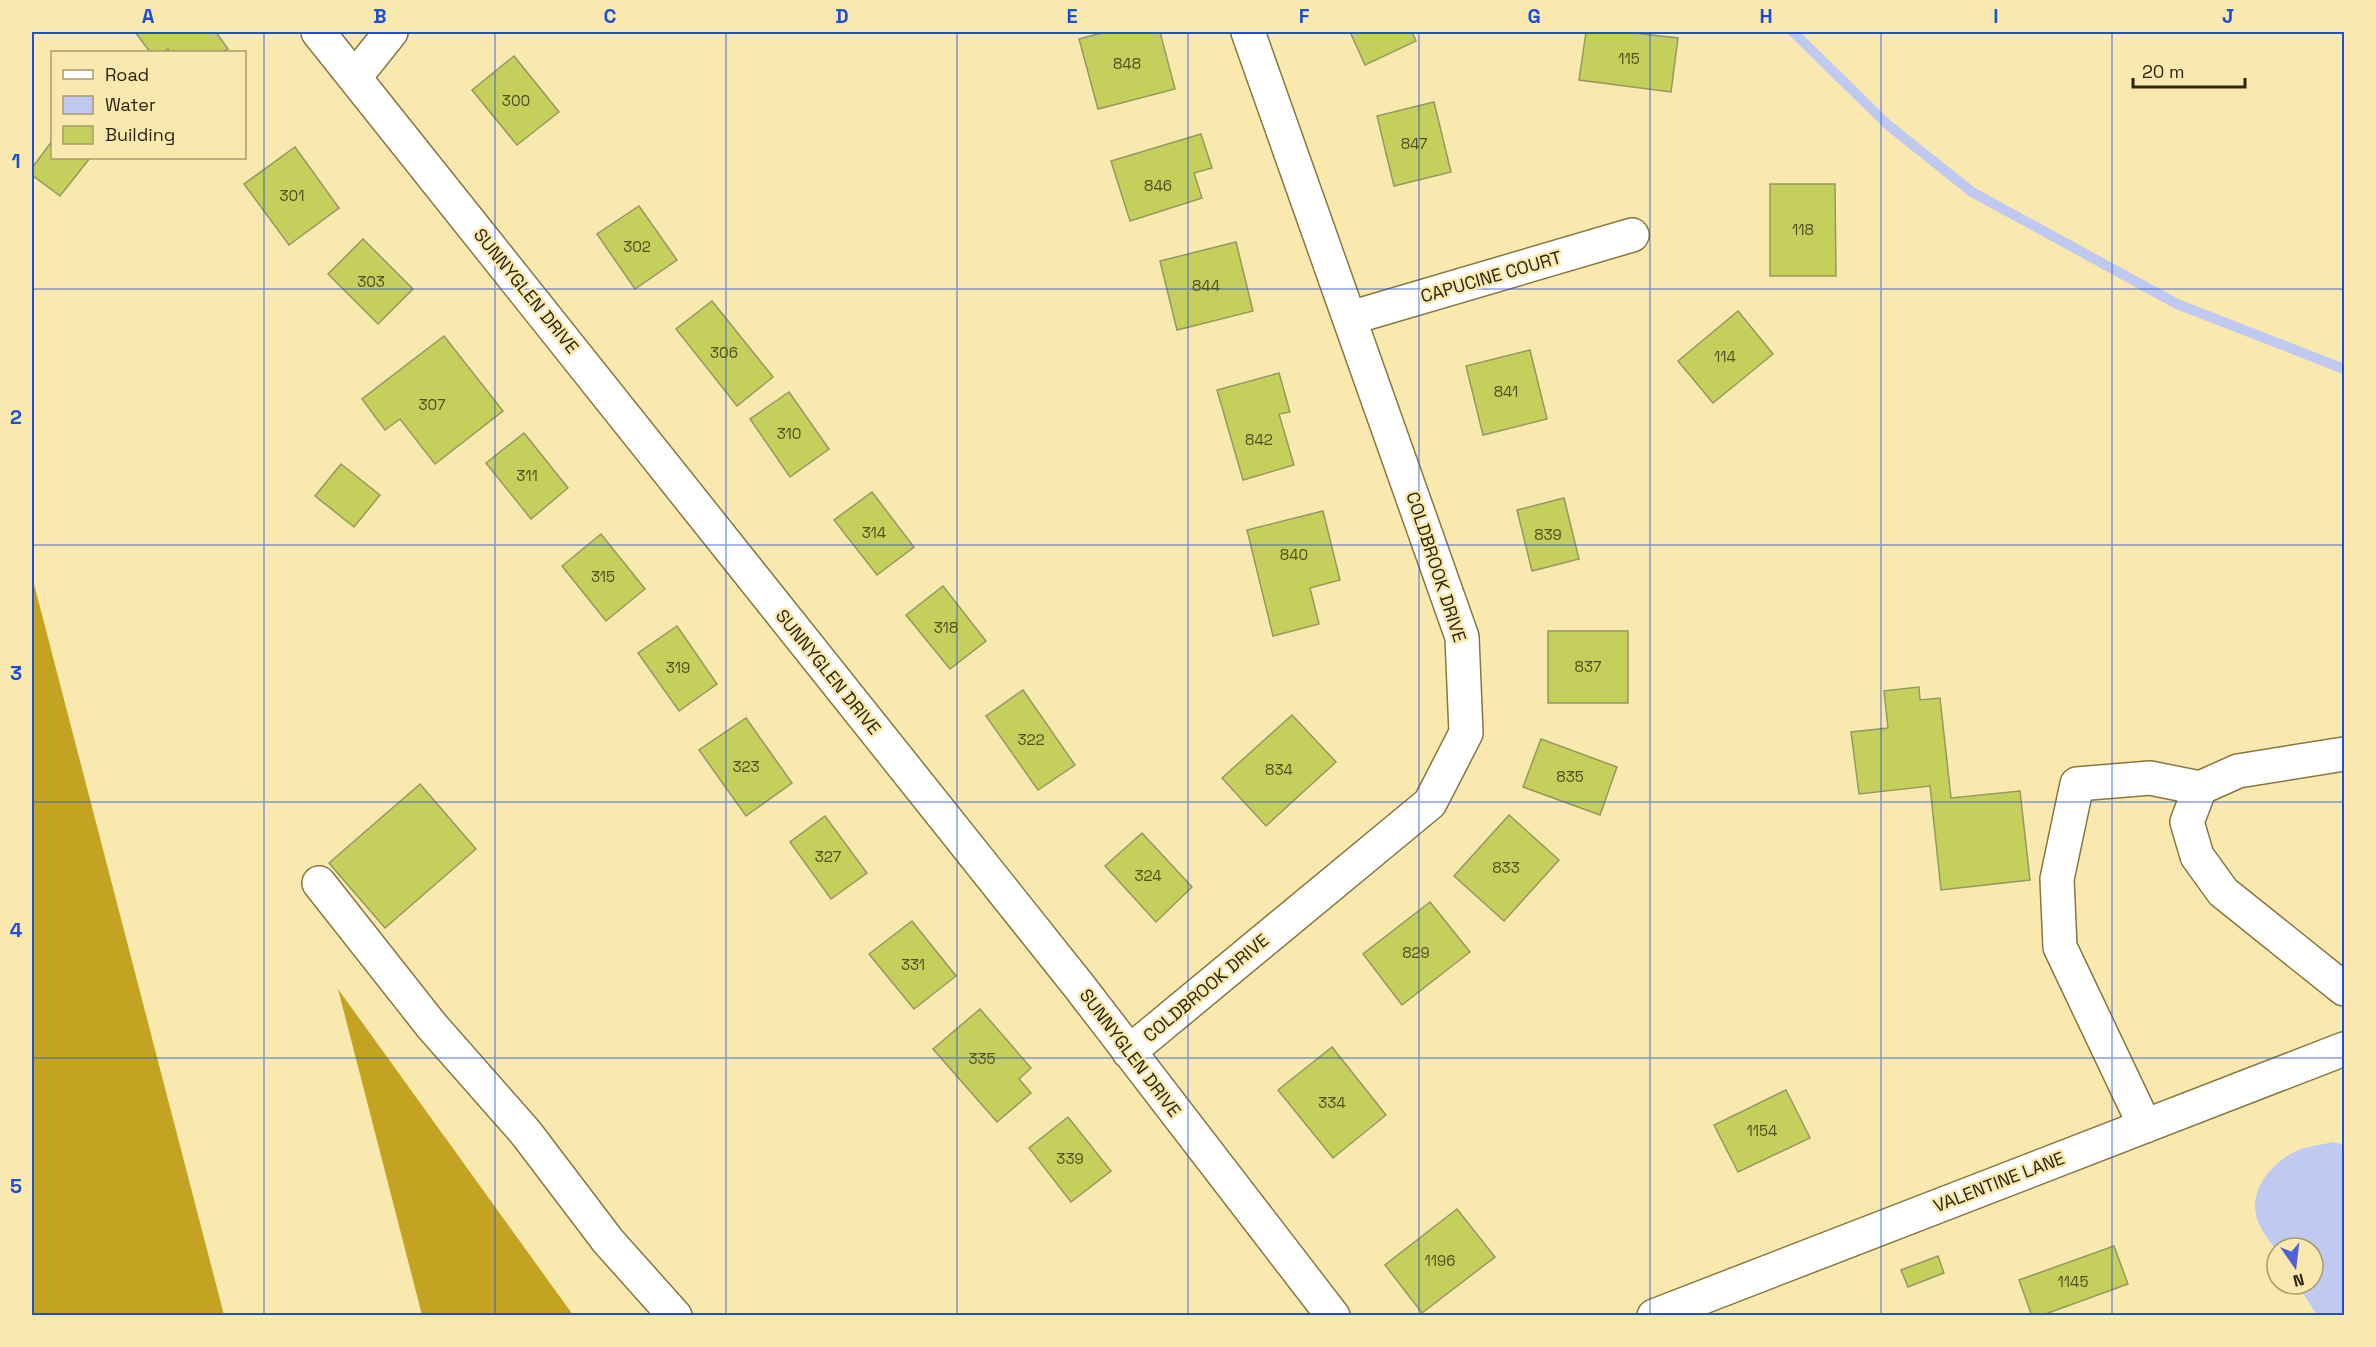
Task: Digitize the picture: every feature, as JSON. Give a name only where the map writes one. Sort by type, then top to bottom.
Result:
[{"type":"street","name":"SUNNYGLEN DRIVE","points":[[318,32],[1072,977],[1333,1316]]},
{"type":"street","points":[[355,77],[391,32]]},
{"type":"street","name":"COLDBROOK DRIVE","points":[[1129,1052],[1430,803],[1466,733],[1462,637],[1248,32]]},
{"type":"street","name":"CAPUCINE COURT","points":[[1350,318],[1632,235]]},
{"type":"street","points":[[2145,1126],[2060,947],[2057,879],[2077,784],[2150,778],[2200,788],[2238,771],[2344,754]]},
{"type":"street","points":[[2200,788],[2187,822],[2197,856],[2223,892],[2344,989]]},
{"type":"street","points":[[319,883],[431,1025],[526,1133],[608,1241],[675,1316]]},
{"type":"street","name":"VALENTINE LANE","points":[[1654,1316],[2344,1049]]},
{"type":"shaded area","points":[[32,581],[34,584],[224,1315],[32,1315]]},
{"type":"shaded area","points":[[338,989],[573,1315],[422,1315]]},
{"type":"water","points":[[2333,1142],[2344,1145],[2344,1315],[2317,1315],[2305,1296],[2325,1296],[2325,1236],[2267,1236],[2257,1219],[2256,1198],[2270,1170],[2287,1156],[2310,1147]]},
{"type":"building","points":[[135,32],[216,32],[228,49],[225,51],[169,51],[168,49],[149,51]]},
{"type":"building","points":[[1105,32],[1160,32],[1175,89],[1098,109],[1079,39]]},
{"type":"building","points":[[1350,32],[1412,32],[1416,41],[1365,65]]},
{"type":"building","points":[[1586,32],[1625,32],[1678,38],[1671,92],[1579,80]]},
{"type":"building","points":[[514,56],[559,112],[517,145],[472,90]]},
{"type":"building","points":[[1434,102],[1451,172],[1394,186],[1377,116]]},
{"type":"building","points":[[1201,134],[1212,168],[1194,173],[1202,198],[1130,221],[1111,161]]},
{"type":"building","points":[[51,142],[51,159],[89,159],[60,196],[32,175],[32,168]]},
{"type":"building","points":[[295,147],[339,208],[289,245],[244,184]]},
{"type":"building","points":[[1770,184],[1835,184],[1836,276],[1770,276]]},
{"type":"building","points":[[639,206],[677,260],[635,289],[597,234]]},
{"type":"building","points":[[363,239],[413,289],[378,324],[328,274]]},
{"type":"building","points":[[1236,242],[1253,311],[1177,330],[1160,261]]},
{"type":"building","points":[[712,301],[773,377],[737,406],[676,329]]},
{"type":"building","points":[[1738,311],[1773,354],[1713,403],[1678,361]]},
{"type":"building","points":[[444,336],[503,411],[435,464],[400,419],[385,430],[362,399]]},
{"type":"building","points":[[1530,350],[1547,419],[1483,435],[1466,366]]},
{"type":"building","points":[[1279,373],[1290,412],[1279,414],[1294,465],[1243,480],[1217,390]]},
{"type":"building","points":[[789,392],[829,449],[790,477],[750,419]]},
{"type":"building","points":[[524,433],[568,488],[531,519],[486,463]]},
{"type":"building","points":[[341,464],[380,495],[354,527],[315,496]]},
{"type":"building","points":[[872,492],[914,547],[877,575],[834,520]]},
{"type":"building","points":[[1564,498],[1579,559],[1532,571],[1517,510]]},
{"type":"building","points":[[1323,511],[1340,580],[1310,588],[1319,624],[1273,636],[1247,530]]},
{"type":"building","points":[[601,534],[645,589],[606,621],[562,566]]},
{"type":"building","points":[[943,586],[986,641],[950,669],[906,615]]},
{"type":"building","points":[[677,626],[717,684],[679,711],[638,653]]},
{"type":"building","points":[[1548,631],[1628,631],[1628,703],[1548,703]]},
{"type":"building","points":[[1919,687],[1920,700],[1940,698],[1951,798],[2020,791],[2030,880],[1941,890],[1930,786],[1859,794],[1851,732],[1888,728],[1884,691]]},
{"type":"building","points":[[1023,690],[1075,765],[1038,790],[986,716]]},
{"type":"building","points":[[1292,715],[1336,762],[1266,826],[1222,778]]},
{"type":"building","points":[[746,718],[792,783],[746,816],[699,750]]},
{"type":"building","points":[[1541,739],[1617,767],[1600,815],[1523,787]]},
{"type":"building","points":[[420,784],[476,849],[385,928],[329,863]]},
{"type":"building","points":[[1509,815],[1559,860],[1504,921],[1454,876]]},
{"type":"building","points":[[825,816],[867,873],[831,899],[790,842]]},
{"type":"building","points":[[1142,833],[1192,887],[1156,922],[1105,866]]},
{"type":"building","points":[[1430,902],[1470,952],[1402,1005],[1363,954]]},
{"type":"building","points":[[912,921],[956,976],[914,1009],[869,954]]},
{"type":"building","points":[[980,1009],[1031,1068],[1019,1079],[1031,1093],[997,1122],[933,1049]]},
{"type":"building","points":[[1332,1047],[1386,1115],[1333,1158],[1278,1090]]},
{"type":"building","points":[[1786,1090],[1810,1138],[1738,1172],[1714,1125]]},
{"type":"building","points":[[1068,1117],[1111,1171],[1071,1202],[1029,1148]]},
{"type":"building","points":[[1457,1209],[1495,1257],[1422,1313],[1385,1265]]},
{"type":"building","points":[[2114,1246],[2128,1284],[2040,1316],[2032,1316],[2019,1280]]},
{"type":"building","points":[[1938,1256],[1944,1273],[1908,1287],[1901,1270]]},
{"type":"waterway","points":[[1793,32],[1888,125],[1972,192],[2177,304],[2344,369]]}]
